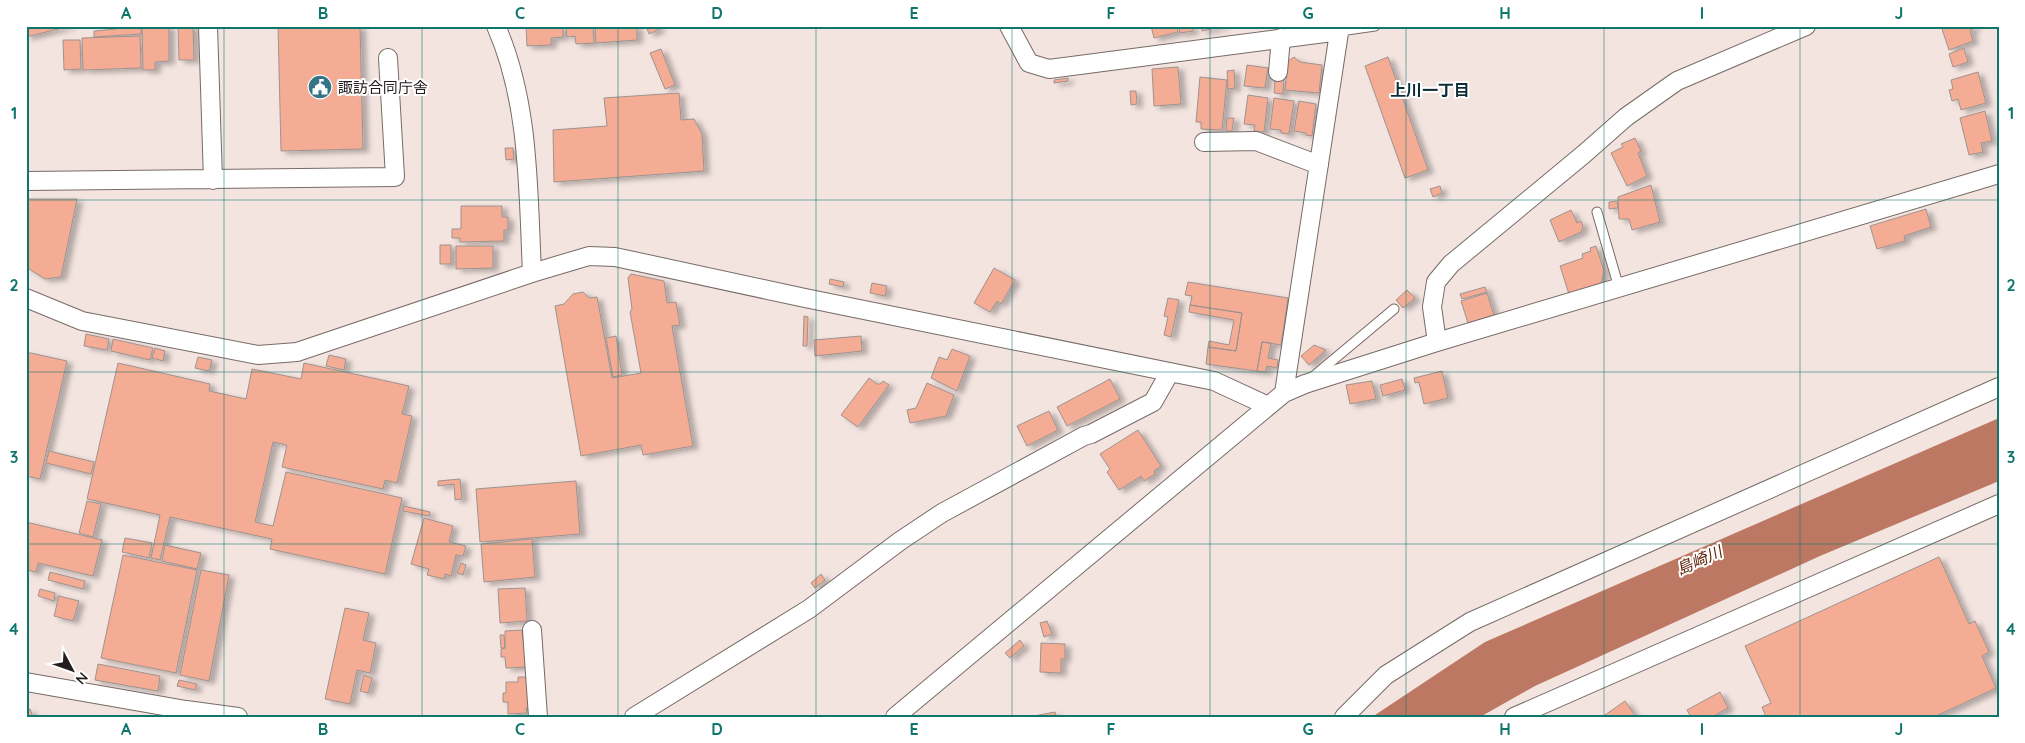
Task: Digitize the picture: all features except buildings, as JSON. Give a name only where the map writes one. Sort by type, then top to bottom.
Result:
[{"type":"street","points":[[208,26],[213,180]]},
{"type":"street","points":[[496,26],[506,49],[525,136],[532,273]]},
{"type":"street","points":[[1009,26],[1029,63],[1049,69],[1340,29],[1284,393]]},
{"type":"street","points":[[1437,342],[1432,307],[1436,282],[1451,264],[1626,117],[1676,81],[1806,26]]},
{"type":"street","points":[[1278,72],[1281,38]]},
{"type":"street","points":[[26,181],[395,178],[388,58]]},
{"type":"street","points":[[1204,142],[1256,141],[1319,165]]},
{"type":"street","points":[[895,717],[1284,393],[1305,384],[1437,342],[1999,174]]},
{"type":"street","points":[[26,298],[82,321],[258,355],[297,352],[532,273],[589,256],[615,257],[1214,380],[1268,406]]},
{"type":"street","points":[[634,717],[808,609],[900,541],[942,513],[1084,436],[1153,402],[1170,372]]},
{"type":"street","points":[[1344,717],[1386,676],[1470,622],[1999,386]]},
{"type":"street","points":[[1514,717],[1999,504]]},
{"type":"street","points":[[532,630],[538,717]]},
{"type":"street","points":[[26,682],[186,710],[238,717]]},
{"type":"lane","points":[[1340,29],[1376,26]]},
{"type":"lane","points":[[1597,212],[1619,288]]},
{"type":"lane","points":[[1305,384],[1394,309]]},
{"type":"water","name":"島崎川","points":[[1999,418],[1999,481],[1820,556],[1535,686],[1480,717],[1372,717],[1485,642]]},
{"type":"place","name":"諏訪合同庁舎","points":[[320,87]]},
{"type":"district","name":"上川一丁目","points":[[1430,90]]}]
